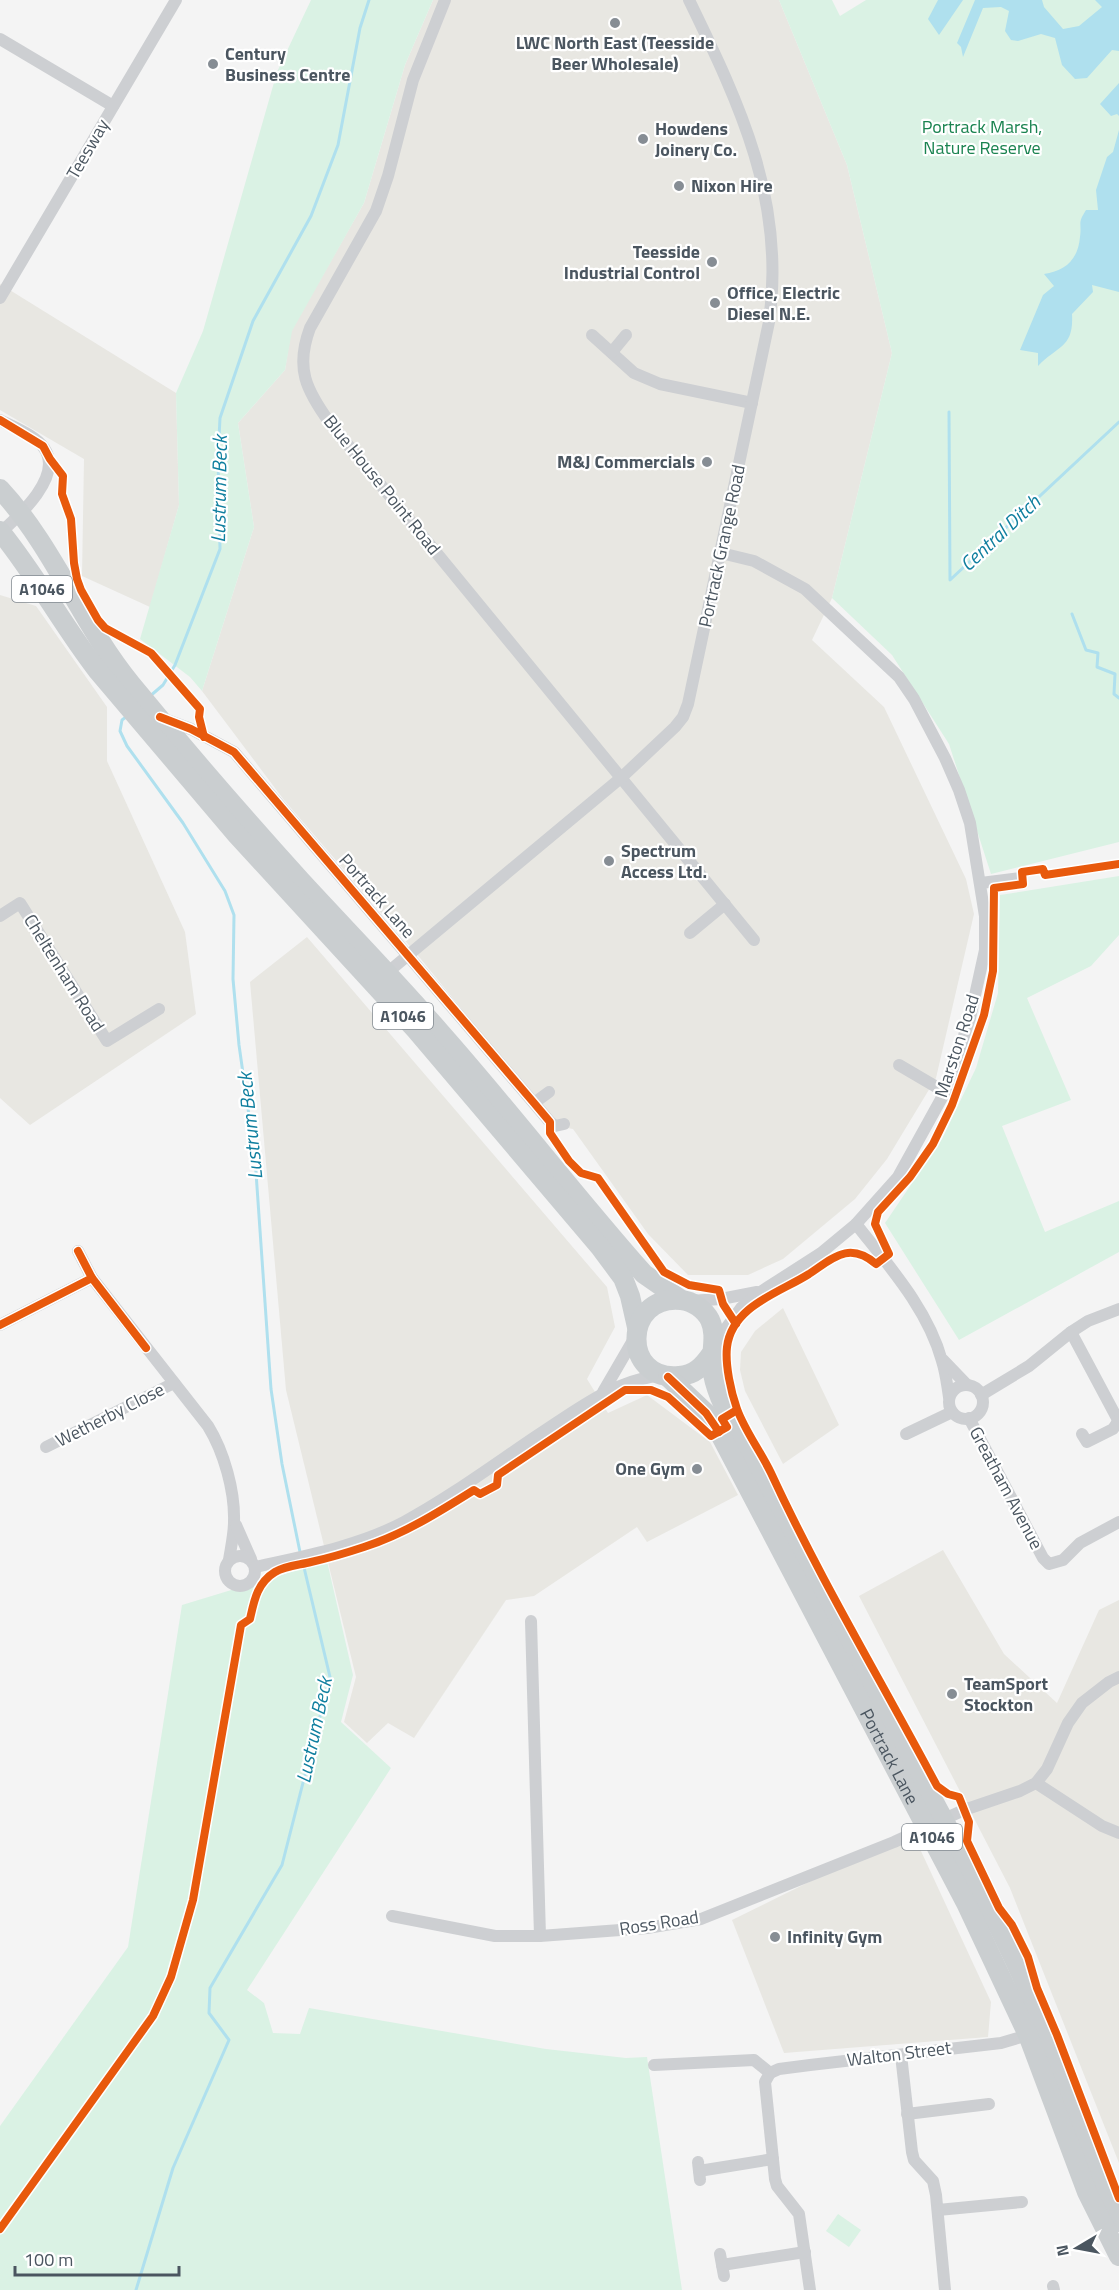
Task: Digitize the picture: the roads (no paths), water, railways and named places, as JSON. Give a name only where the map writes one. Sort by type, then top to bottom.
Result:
[{"type":"main road","name":"A1046","points":[[0,489],[22,512]]},
{"type":"main road","name":"Portrack Lane","points":[[22,512],[44,545],[99,640],[125,690]]},
{"type":"main road","name":"Portrack Lane","points":[[0,532],[27,567],[79,647],[152,717],[388,972],[638,1267],[652,1281],[700,1308],[710,1321],[713,1374],[729,1415],[936,1823],[966,1903],[1028,2035],[1087,2192],[1119,2256]]},
{"type":"main road","name":"Portrack Lane","points":[[152,717],[237,835],[416,1030],[600,1247],[623,1278],[630,1296],[639,1354],[646,1366],[665,1376],[706,1413],[719,1432],[1016,1963],[1043,2026],[1098,2173],[1119,2222]]},
{"type":"main road","points":[[637,1331],[646,1311],[661,1301],[684,1300]]},
{"type":"main road","points":[[665,1376],[689,1375],[702,1366],[712,1349]]},
{"type":"street","name":"Teesway","points":[[0,298],[176,0]]},
{"type":"street","name":"Blue House Point Road","points":[[445,0],[413,80],[388,176],[376,211],[310,328],[303,347],[306,384],[309,393],[330,423],[754,940]]},
{"type":"street","name":"Portrack Grange Road","points":[[388,972],[622,777],[675,728],[688,704],[772,302],[773,262],[765,192],[751,139],[731,87],[689,0]]},
{"type":"street","points":[[0,39],[113,106]]},
{"type":"street","points":[[592,335],[634,373],[660,384],[752,403]]},
{"type":"street","points":[[612,352],[626,335]]},
{"type":"street","points":[[0,420],[43,446],[50,459],[45,480],[22,512],[0,532]]},
{"type":"street","name":"Marston Road","points":[[712,1349],[741,1308],[762,1291],[821,1253],[856,1224],[898,1177],[945,1092],[970,1018],[985,950],[985,916],[970,823],[959,790],[930,729],[899,677],[805,589],[754,561],[721,553]]},
{"type":"street","name":"Portrack Lane","points":[[152,717],[228,747],[240,758],[534,1103],[555,1126],[564,1125]]},
{"type":"street","points":[[981,883],[1020,879]]},
{"type":"street","name":"Cheltenham Road","points":[[0,916],[20,903],[107,1041],[159,1009]]},
{"type":"street","points":[[690,933],[725,904]]},
{"type":"street","points":[[898,1065],[945,1092]]},
{"type":"street","points":[[534,1103],[549,1092]]},
{"type":"street","points":[[856,1224],[914,1301],[928,1327],[942,1359],[952,1412],[959,1418],[977,1415],[982,1406],[981,1395],[975,1388],[967,1385],[942,1359]]},
{"type":"street","points":[[78,1251],[92,1278],[208,1426],[218,1442],[225,1464],[234,1521],[253,1563],[255,1575],[249,1583],[241,1586],[235,1585],[225,1574],[234,1521]]},
{"type":"street","points":[[0,1325],[92,1278]]},
{"type":"street","name":"Marston Road","points":[[684,1300],[721,1299],[762,1291]]},
{"type":"street","points":[[981,1395],[1029,1366],[1088,1321],[1119,1309]]},
{"type":"street","points":[[603,1392],[637,1331]]},
{"type":"street","points":[[1071,1332],[1119,1420],[1113,1429],[1087,1442],[1082,1434]]},
{"type":"street","points":[[229,1560],[238,1555],[253,1563],[282,1561],[354,1542],[402,1523],[480,1475],[603,1392],[631,1380],[665,1376]]},
{"type":"street","name":"Wetherby Close","points":[[45,1447],[174,1383]]},
{"type":"street","points":[[949,1397],[957,1387],[967,1385]]},
{"type":"street","points":[[906,1434],[952,1412]]},
{"type":"street","name":"Greatham Avenue","points":[[969,1418],[1043,1558],[1049,1564],[1064,1560],[1080,1543],[1119,1522]]},
{"type":"street","points":[[531,1621],[540,1936]]},
{"type":"street","points":[[1119,1677],[1082,1703],[1068,1723],[1047,1769],[1036,1783],[1102,1826],[1119,1833]]},
{"type":"street","name":"Ross Road","points":[[392,1916],[495,1936],[540,1936],[677,1924],[700,1919],[964,1810],[1020,1791],[1036,1783]]},
{"type":"street","name":"Walton Street","points":[[770,2073],[778,2069],[1001,2043],[1028,2035]]},
{"type":"street","points":[[901,2055],[914,2160],[933,2181],[945,2290]]},
{"type":"street","points":[[654,2065],[754,2060],[770,2073],[765,2082],[777,2186],[799,2214],[810,2290]]},
{"type":"street","points":[[907,2114],[989,2104]]},
{"type":"street","points":[[699,2171],[773,2159]]},
{"type":"street","points":[[938,2210],[1022,2202]]},
{"type":"street","points":[[722,2265],[805,2253]]},
{"type":"water","points":[[938,0],[963,0],[939,35],[928,19]]},
{"type":"water","points":[[975,0],[1042,0],[1044,7],[1063,29],[1079,26],[1102,7],[1095,0],[1119,0],[1119,51],[1112,50],[1087,78],[1075,79],[1062,65],[1055,38],[1041,34],[1018,41],[1011,40],[1005,31],[1009,11],[1001,7],[983,8],[963,57],[961,47],[957,43]]},
{"type":"water","points":[[1119,83],[1119,116],[1117,114],[1111,116],[1100,104]]},
{"type":"water","points":[[1119,130],[1119,292],[1092,285],[1093,292],[1072,314],[1072,325],[1067,340],[1038,366],[1038,353],[1020,350],[1043,295],[1054,286],[1044,274],[1058,270],[1069,263],[1079,245],[1083,215],[1086,210],[1098,210],[1096,190],[1107,157],[1113,152]]},
{"type":"waterway","name":"Lustrum Beck","points":[[149,697],[163,685],[175,665],[220,549],[218,457],[220,418],[253,321],[311,216],[338,145],[360,28],[369,0]]},
{"type":"waterway","name":"Central Ditch","points":[[949,412],[950,580],[1119,422]]},
{"type":"waterway","points":[[1072,614],[1086,650],[1098,653],[1097,667],[1115,674],[1114,694],[1119,698]]},
{"type":"waterway","name":"Lustrum Beck","points":[[126,717],[122,720],[120,731],[127,746],[183,823],[225,891],[234,915],[233,979],[239,1045],[255,1158],[271,1389],[282,1464],[300,1552]]},
{"type":"waterway","name":"Lustrum Beck","points":[[136,2290],[173,2168],[229,2040],[209,2013],[210,1988],[282,1865],[330,1677],[302,1559]]},
{"type":"place","name":"LWC North East (Teesside Beer Wholesale)","points":[[615,23]]},
{"type":"place","name":"Century Business Centre","points":[[213,64]]},
{"type":"place","name":"Howdens Joinery Co.","points":[[643,139]]},
{"type":"place","name":"Nixon Hire","points":[[679,186]]},
{"type":"place","name":"Teesside Industrial Control","points":[[712,262]]},
{"type":"place","name":"Office, Electric Diesel N.E.","points":[[715,303]]},
{"type":"place","name":"M&J Commercials","points":[[707,462]]},
{"type":"place","name":"Spectrum Access Ltd.","points":[[609,861]]},
{"type":"place","name":"One Gym","points":[[697,1469]]},
{"type":"place","name":"TeamSport Stockton","points":[[952,1694]]},
{"type":"place","name":"Infinity Gym","points":[[775,1937]]},
{"type":"park label","name":"Portrack Marsh, Nature Reserve","points":[[982,137]]}]
